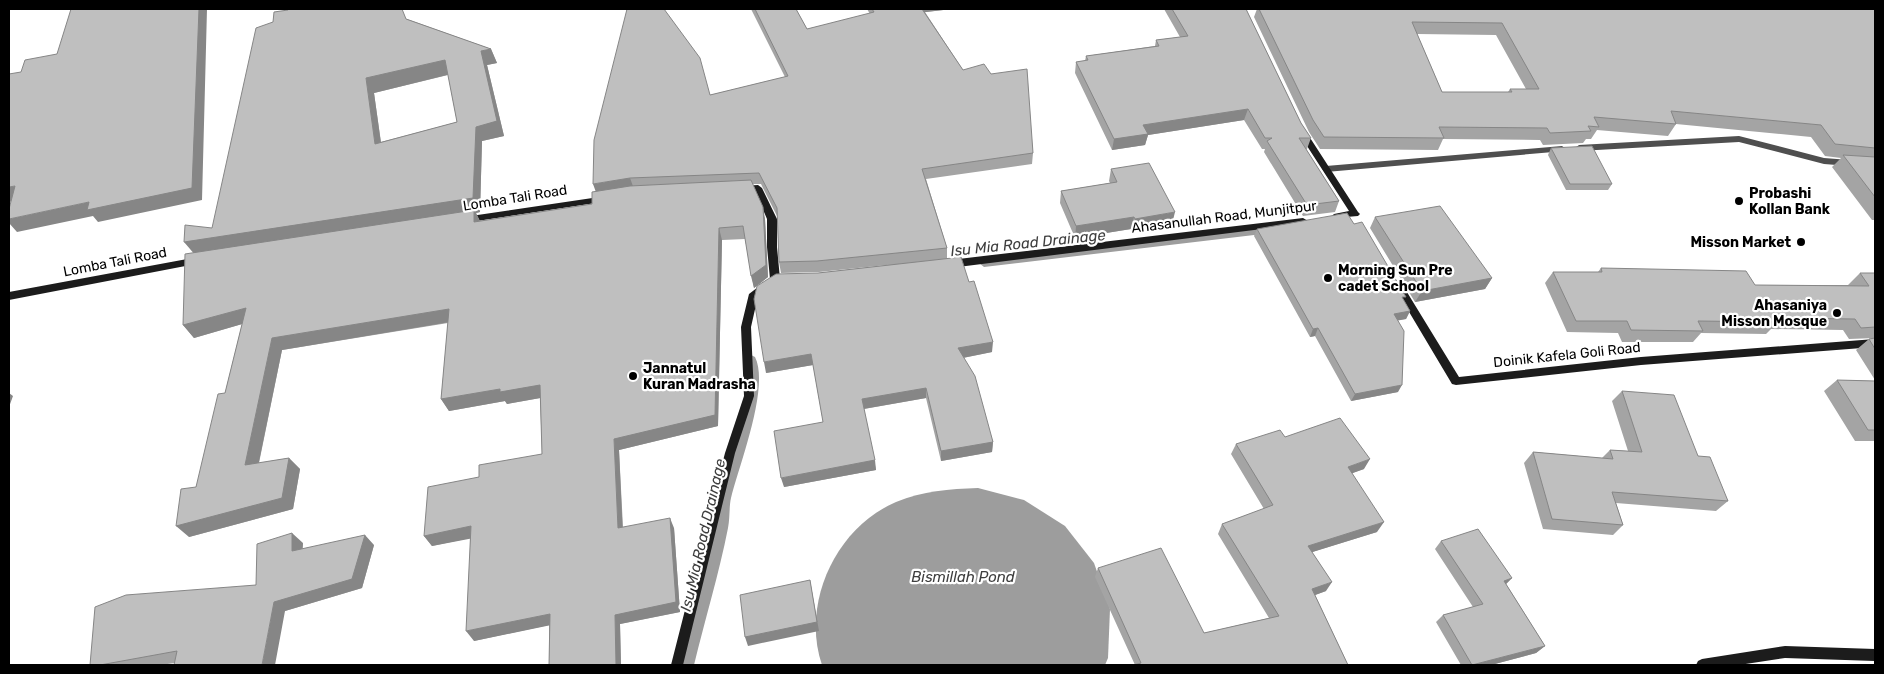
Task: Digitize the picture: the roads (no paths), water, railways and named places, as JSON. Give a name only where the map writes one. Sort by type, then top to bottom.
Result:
[{"type":"street","name":"Ahasanullah Road, Munjitpur","points":[[936,265],[1111,246],[1321,219],[1358,218],[1299,125]]},
{"type":"street","points":[[1326,169],[1525,151],[1740,139],[1824,161],[1875,165]]},
{"type":"street","points":[[677,665],[730,453],[749,396],[746,327],[754,294],[780,279],[772,247],[772,219],[758,188],[731,190]]},
{"type":"street","name":"Lomba Tali Road","points":[[458,221],[614,197]]},
{"type":"street","name":"Lomba Tali Road","points":[[9,296],[213,258]]},
{"type":"street","name":"Doinik Kafela Goli Road","points":[[1396,281],[1456,382],[1641,361],[1875,343]]},
{"type":"street","points":[[1702,665],[1785,652],[1875,655]]},
{"type":"water","name":"Bismillah Pond","points":[[978,488],[1024,500],[1065,526],[1094,563],[1110,609],[1108,658],[1105,665],[822,665],[817,642],[816,617],[820,593],[828,570],[840,549],[856,530],[874,514],[906,498],[936,491]]},
{"type":"waterway","name":"Isu Mia Road Drainage","points":[[984,263],[1271,229]]},
{"type":"waterway","name":"Isu Mia Road Drainage","points":[[687,665],[722,526],[724,500],[745,429],[754,380],[751,360]]},
{"type":"place","name":"Probashi Kollan Bank","points":[[1739,201]]},
{"type":"place","name":"Misson Market","points":[[1801,242]]},
{"type":"place","name":"Morning Sun Pre cadet School","points":[[1328,278]]},
{"type":"place","name":"Ahasaniya Misson Mosque","points":[[1837,313]]},
{"type":"place","name":"Jannatul Kuran Madrasha","points":[[633,376]]}]
